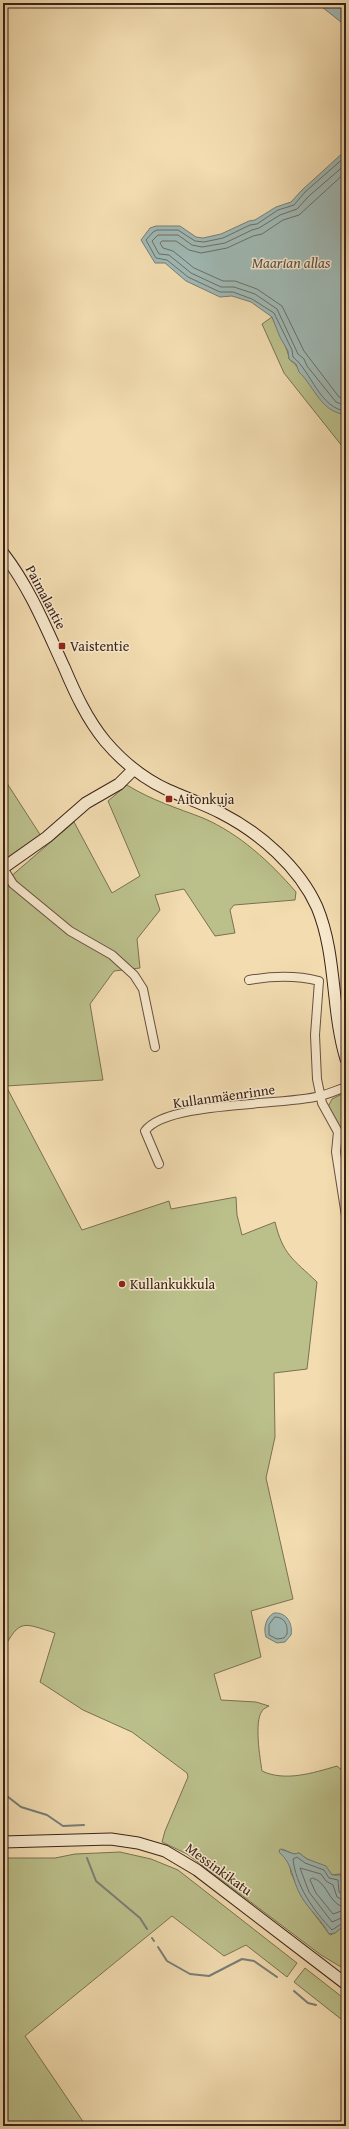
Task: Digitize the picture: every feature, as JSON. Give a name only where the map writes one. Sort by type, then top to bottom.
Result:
[{"type":"street","name":"Paimalantie","points":[[3,553],[28,590],[85,711],[105,741],[134,769],[167,790],[220,813],[244,827],[275,852],[303,883],[316,907],[327,941],[337,1021],[346,1059]]},
{"type":"street","points":[[134,769],[119,784],[86,803],[47,838],[3,868],[13,884],[70,931],[112,955],[134,975],[143,989],[155,1048]]},
{"type":"street","points":[[249,980],[296,977],[319,981],[315,1035],[320,1096],[328,1116],[338,1132],[336,1152],[346,1216]]},
{"type":"street","name":"Kullanmäenrinne","points":[[159,1164],[145,1131],[158,1120],[194,1110],[320,1096],[346,1087]]},
{"type":"street","name":"Messinkikatu","points":[[3,1842],[115,1839],[165,1851],[197,1870],[346,1984]]},
{"type":"green space","points":[[272,317],[285,344],[289,359],[329,407],[337,412],[346,414],[346,451],[284,373],[262,324]]},
{"type":"green space","points":[[3,777],[41,836],[3,862]]},
{"type":"green space","points":[[127,785],[155,799],[203,818],[229,832],[254,850],[276,870],[296,892],[295,900],[234,905],[230,910],[235,933],[215,936],[184,889],[155,895],[160,910],[137,939],[140,968],[114,971],[90,1004],[103,1080],[6,1086],[82,1230],[169,1201],[171,1209],[236,1197],[237,1215],[242,1235],[275,1222],[285,1249],[295,1262],[317,1282],[307,1369],[274,1373],[275,1437],[266,1478],[293,1599],[251,1611],[261,1657],[214,1674],[221,1700],[256,1702],[269,1706],[262,1711],[258,1723],[258,1740],[262,1771],[280,1776],[290,1776],[309,1774],[337,1766],[346,1774],[346,1894],[340,1874],[332,1875],[325,1867],[307,1859],[299,1853],[294,1854],[282,1849],[279,1851],[289,1861],[291,1873],[303,1899],[330,1935],[346,1924],[346,1970],[321,1955],[187,1854],[162,1842],[165,1831],[188,1777],[187,1773],[132,1732],[83,1710],[40,1682],[55,1633],[36,1627],[23,1626],[14,1632],[3,1650],[3,881],[9,878],[74,822],[112,893],[140,876],[108,801]]},
{"type":"green space","points":[[346,1092],[346,1131],[337,1124],[328,1107],[332,1099]]},
{"type":"green space","points":[[120,1852],[151,1859],[178,1870],[297,1963],[287,1977],[246,1945],[224,1956],[172,1916],[25,2036],[86,2126],[3,2126],[3,1858],[55,1858],[75,1854]]},
{"type":"green space","points":[[305,1968],[346,2000],[346,2023],[294,1982]]},
{"type":"water","points":[[317,3],[346,3],[346,26]]},
{"type":"water","name":"Maarian allas","points":[[346,150],[346,414],[338,413],[325,404],[299,372],[296,364],[289,359],[288,351],[280,337],[272,317],[251,302],[232,296],[220,297],[186,281],[165,263],[155,263],[141,240],[150,228],[156,226],[180,226],[196,237],[203,238],[221,234],[249,221],[255,220],[276,207],[291,202]]},
{"type":"water","points":[[274,1613],[282,1614],[290,1623],[291,1635],[285,1642],[277,1643],[266,1637],[265,1630],[267,1620]]},
{"type":"water","points":[[280,1849],[294,1854],[299,1853],[307,1859],[326,1866],[332,1875],[341,1875],[342,1888],[346,1894],[346,1924],[335,1933],[329,1934],[323,1924],[304,1901],[298,1890],[290,1867],[279,1852]]},
{"type":"waterway","points":[[3,1793],[21,1807],[47,1815],[63,1826],[84,1825]]},
{"type":"waterway","points":[[87,1858],[96,1881],[140,1918],[147,1929]]},
{"type":"waterway","points":[[158,1947],[167,1961],[190,1974],[209,1976],[242,1959],[254,1961],[277,1977]]},
{"type":"waterway","points":[[294,1991],[308,2003],[316,2005]]},
{"type":"place","name":"Vaistentie","points":[[62,646]]},
{"type":"place","name":"Aitonkuja","points":[[169,799]]},
{"type":"place","name":"Kullankukkula","points":[[122,1284]]}]
